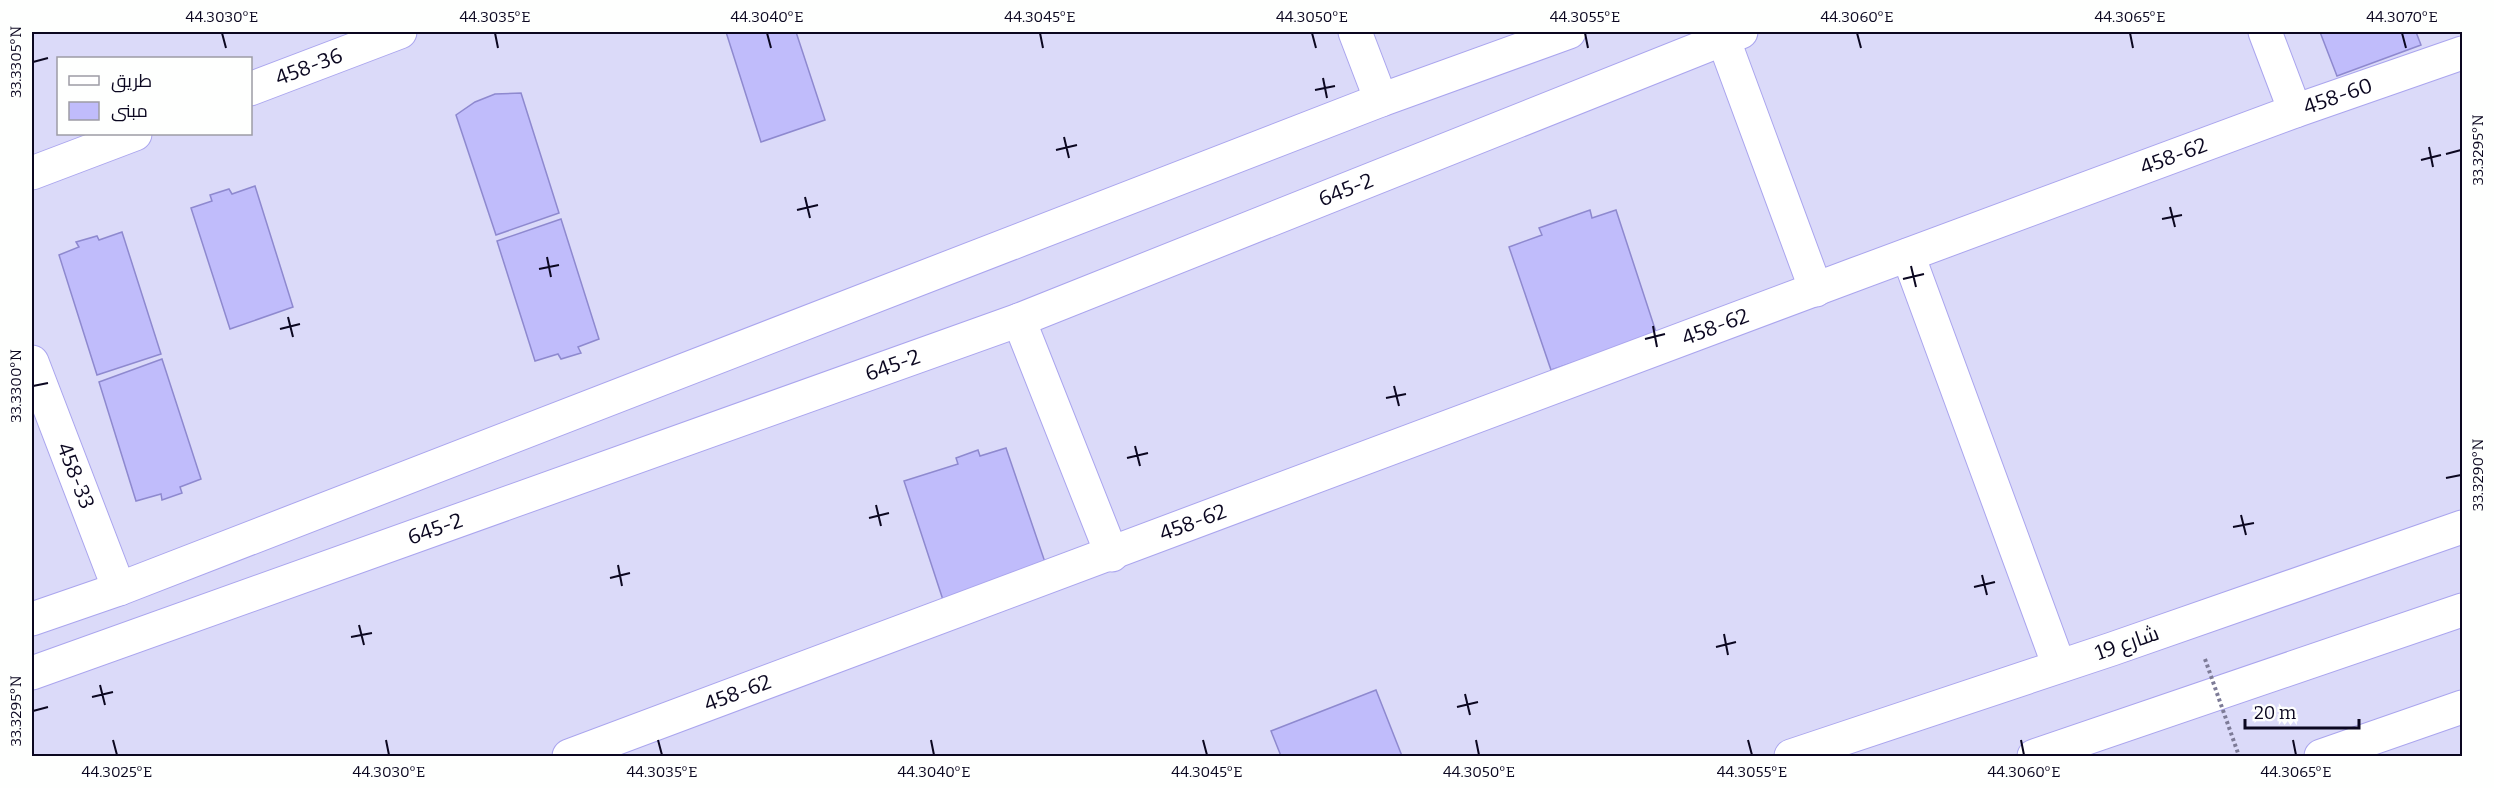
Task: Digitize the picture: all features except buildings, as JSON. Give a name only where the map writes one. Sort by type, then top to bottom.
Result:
[{"type":"main road","name":"458-36","points":[[252,88],[400,32]]},
{"type":"main road","points":[[1355,32],[1381,100]]},
{"type":"main road","points":[[32,619],[119,589],[1381,100],[1569,32]]},
{"type":"main road","name":"458-60","points":[[2265,32],[2295,111],[2463,53]]},
{"type":"main road","points":[[1732,35],[1816,290]]},
{"type":"main road","name":"645-2","points":[[32,673],[1019,320],[1732,35]]},
{"type":"main road","name":"458-62","points":[[569,756],[2295,111]]},
{"type":"main road","points":[[32,173],[132,135]]},
{"type":"main road","points":[[1908,255],[2059,666]]},
{"type":"main road","points":[[1019,320],[1112,555]]},
{"type":"main road","name":"458-33","points":[[32,362],[119,589]]},
{"type":"main road","name":"شارع 19","points":[[1791,756],[2463,527]]},
{"type":"main road","points":[[82,602],[101,648]]},
{"type":"main road","points":[[2034,756],[2463,610]]},
{"type":"main road","points":[[2321,756],[2463,707]]},
{"type":"path","points":[[2205,659],[2239,756]]}]
